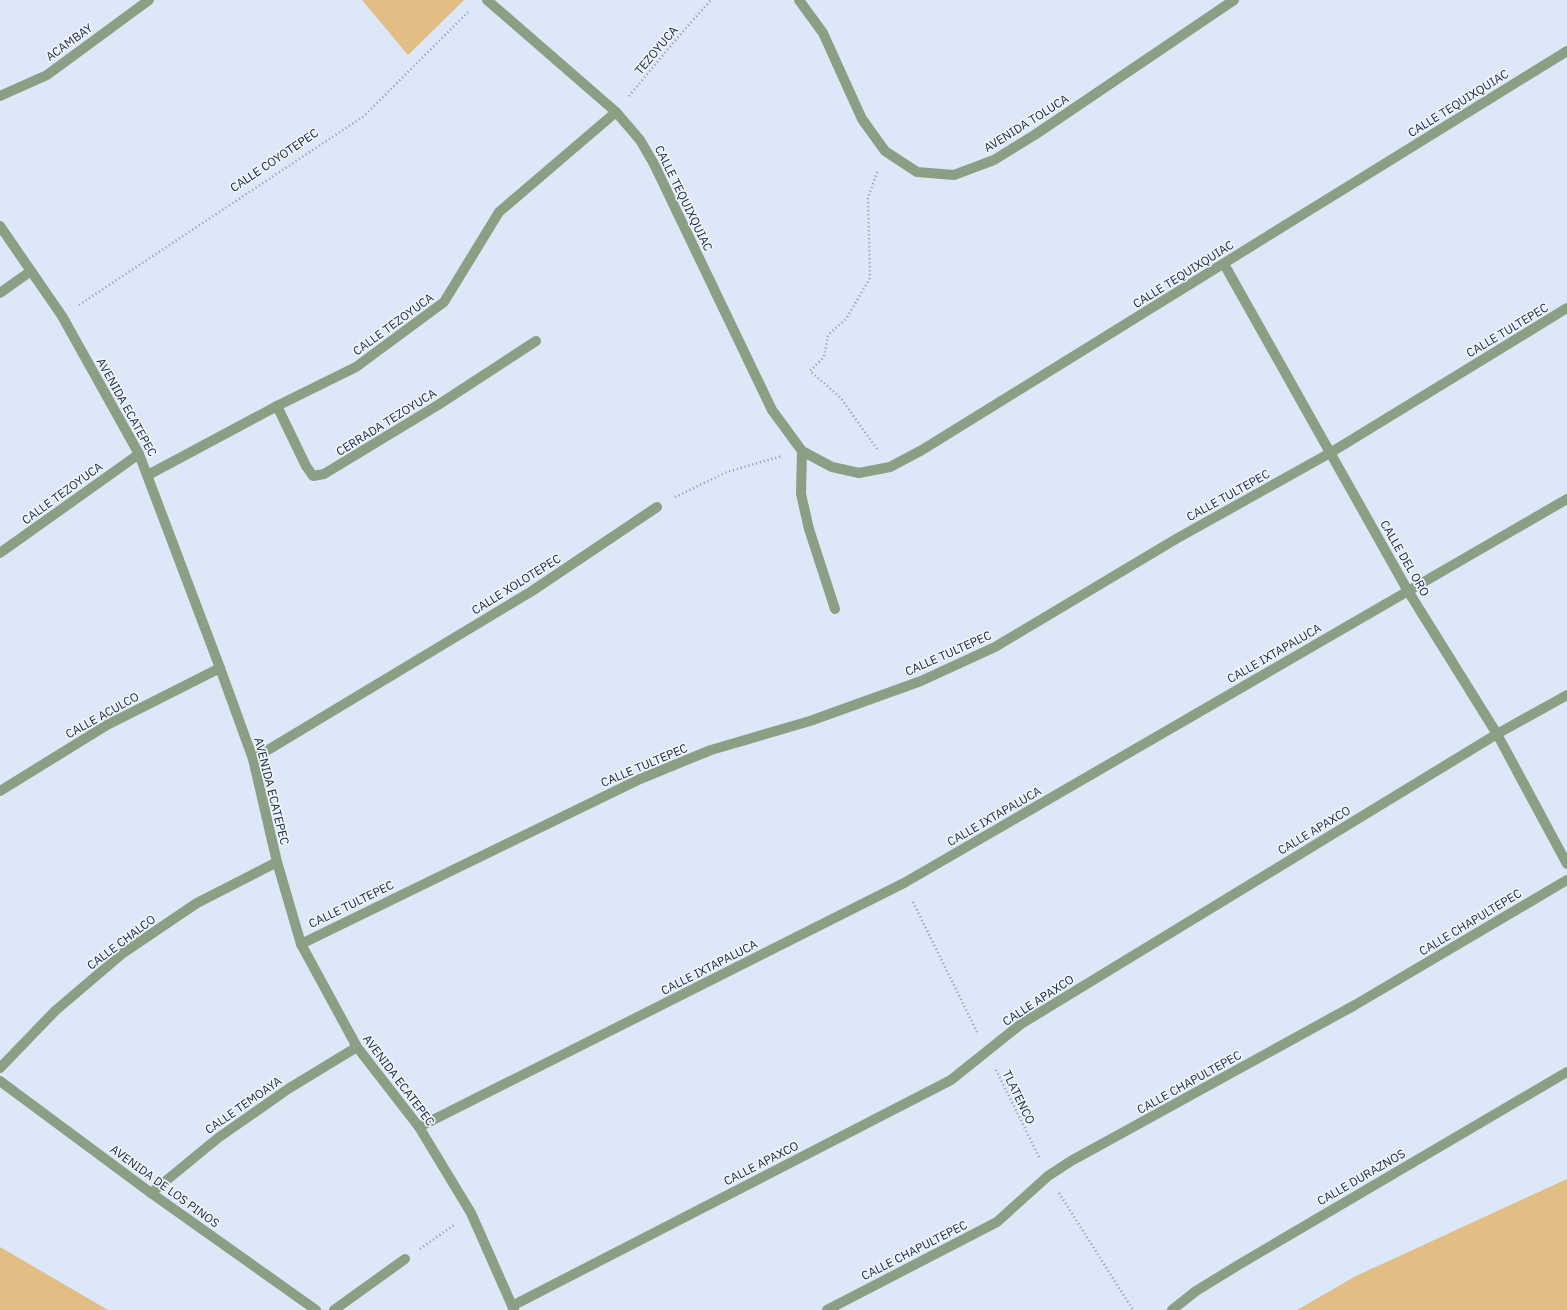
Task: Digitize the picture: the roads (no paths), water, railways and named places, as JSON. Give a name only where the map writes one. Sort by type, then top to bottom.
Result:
[{"type":"street","name":"ACAMBAY","points":[[0,96],[47,75],[149,0]]},
{"type":"street","name":"CALLE TEQUIXQUIAC","points":[[487,0],[616,112],[640,140],[654,164],[772,410],[802,451],[832,468],[859,473],[890,467],[922,450],[1567,51]]},
{"type":"street","name":"AVENIDA TOLUCA","points":[[799,0],[822,33],[862,119],[886,151],[918,172],[954,175],[994,160],[1036,134],[1234,0]]},
{"type":"street","name":"CALLE TEZOYUCA","points":[[148,475],[277,406],[356,367],[444,302],[499,212],[616,112]]},
{"type":"street","name":"AVENIDA ECATEPEC","points":[[0,226],[62,316],[139,454],[148,475],[253,759],[277,862],[301,944],[357,1047],[419,1127],[471,1213],[513,1308]]},
{"type":"street","name":"CALLE DEL ORO","points":[[1224,264],[1408,591],[1497,734],[1567,864]]},
{"type":"street","points":[[0,293],[31,271]]},
{"type":"street","name":"CALLE TULTEPEC","points":[[301,944],[640,779],[711,750],[810,721],[921,681],[995,647],[1176,539],[1330,453],[1567,308]]},
{"type":"street","name":"CERRADA TEZOYUCA","points":[[277,406],[306,466],[313,476],[324,474],[438,405],[536,341]]},
{"type":"street","points":[[802,451],[801,494],[809,529],[835,609]]},
{"type":"street","name":"CALLE TEZOYUCA","points":[[0,553],[139,454]]},
{"type":"street","name":"CALLE IXTAPALUCA","points":[[419,1127],[904,883],[1224,696],[1567,499]]},
{"type":"street","name":"CALLE XOLOTEPEC","points":[[253,759],[532,591],[657,507]]},
{"type":"street","name":"CALLE ACULCO","points":[[0,791],[107,724],[220,668]]},
{"type":"street","name":"CALLE APAXCO","points":[[513,1308],[951,1080],[1021,1024],[1497,734],[1567,695]]},
{"type":"street","name":"CALLE CHALCO","points":[[0,1068],[55,1011],[123,953],[197,903],[277,862]]},
{"type":"street","name":"CALLE CHAPULTEPEC","points":[[827,1310],[997,1222],[1048,1176],[1071,1161],[1355,1005],[1567,880]]},
{"type":"street","name":"CALLE TEMOAYA","points":[[152,1193],[218,1138],[288,1089],[357,1047]]},
{"type":"street","name":"CALLE DURAZNOS","points":[[1172,1310],[1196,1291],[1240,1264],[1567,1072]]},
{"type":"street","name":"AVENIDA DE LOS PINOS","points":[[0,1081],[152,1193],[316,1310]]},
{"type":"street","points":[[334,1310],[405,1260]]}]
